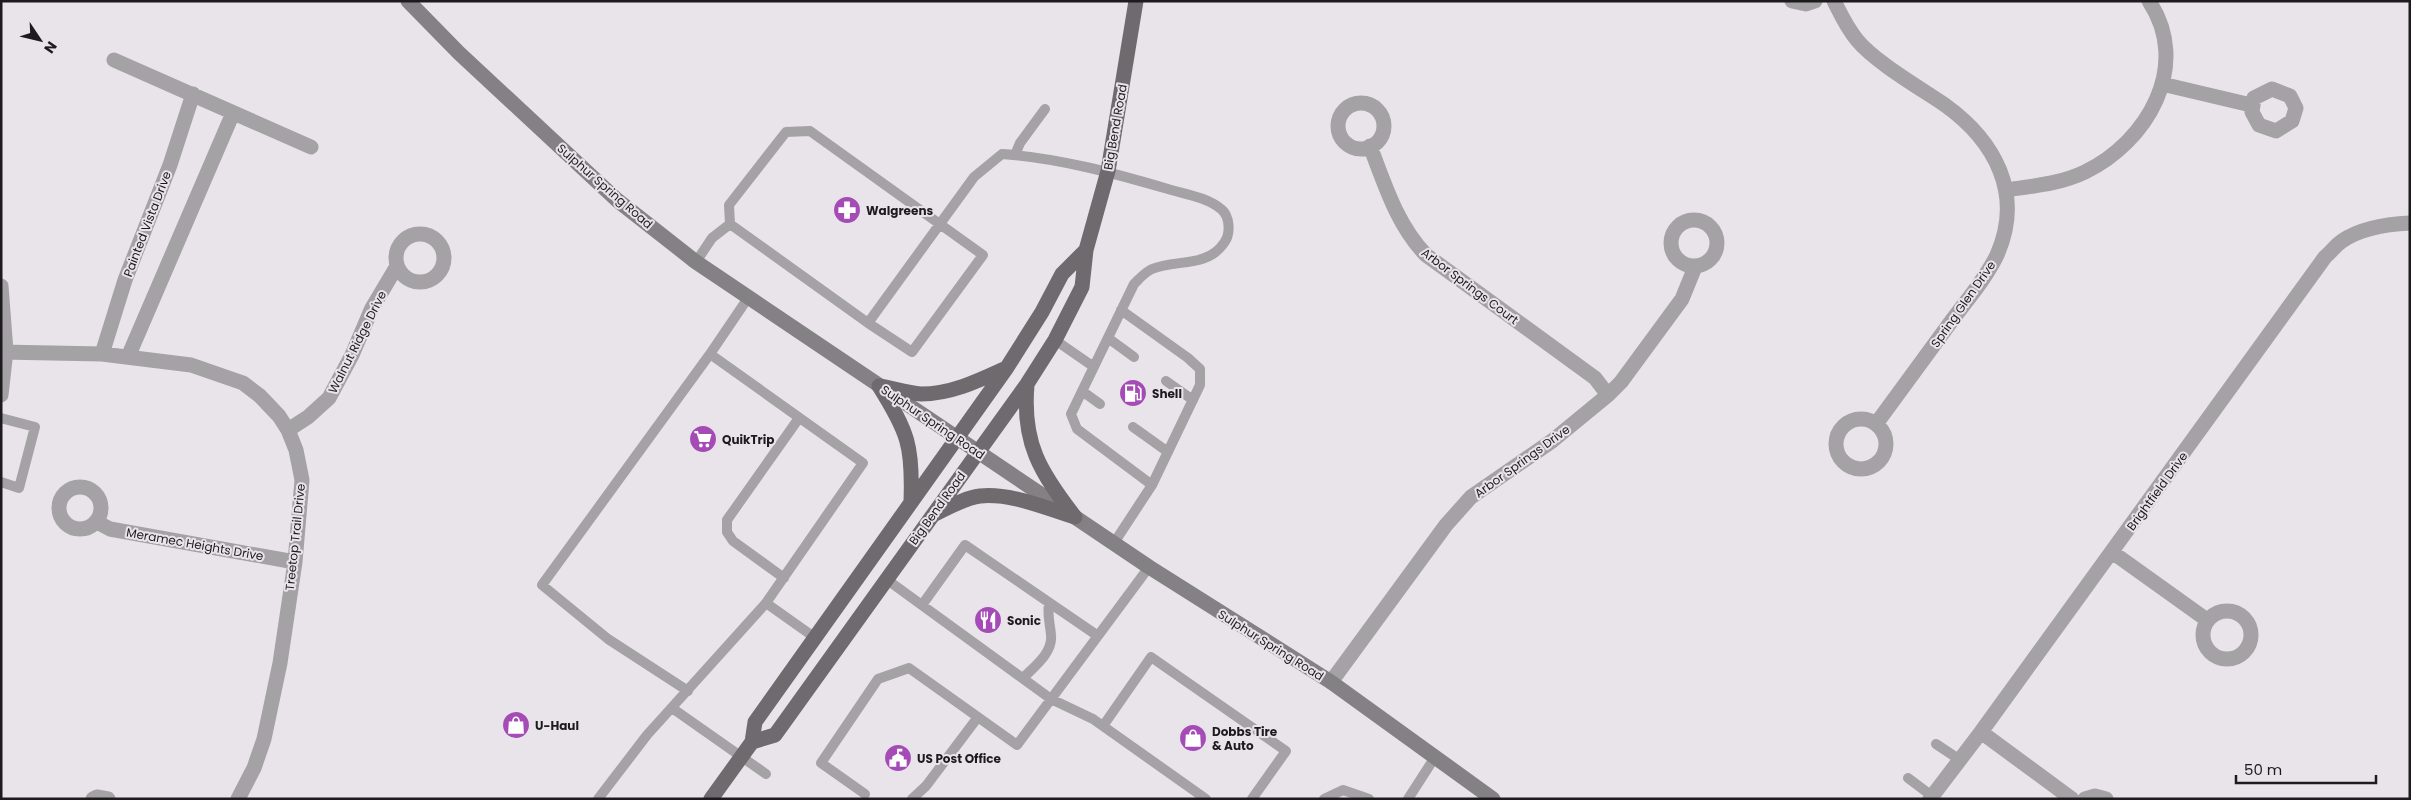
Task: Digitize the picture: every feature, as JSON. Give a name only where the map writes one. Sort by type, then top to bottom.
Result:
[{"type":"main road","name":"Big Bend Road","points":[[752,742],[774,735],[1027,384],[1056,340],[1082,287],[1086,250],[1108,171],[1136,1]]},
{"type":"main road","name":"Big Bend Road","points":[[711,799],[752,742],[755,722],[1006,368],[1042,312],[1062,274],[1086,250]]},
{"type":"main road","points":[[879,386],[920,394],[938,393],[971,384],[1006,368]]},
{"type":"main road","points":[[1027,384],[1025,408],[1028,436],[1049,483],[1075,517]]},
{"type":"main road","points":[[879,386],[896,413],[910,450],[911,502]]},
{"type":"main road","points":[[931,515],[980,496],[1010,498],[1075,517]]},
{"type":"street","name":"Sulphur Spring Road","points":[[408,1],[459,53],[617,200],[696,262],[1149,567],[1331,682],[1494,799]]},
{"type":"street","points":[[1792,1],[1806,4],[1815,1]]},
{"type":"street","name":"Spring Glen Drive","points":[[1834,1],[1845,24],[1858,42],[1962,118],[1984,143],[1999,166],[2006,190],[2008,215],[2005,234],[1988,271],[1876,424]]},
{"type":"street","points":[[2006,190],[2058,182],[2084,172],[2103,161],[2134,135],[2145,123],[2156,105],[2165,70],[2162,29],[2156,11],[2149,1]]},
{"type":"street","points":[[114,60],[311,147]]},
{"type":"street","points":[[2162,84],[2251,105]]},
{"type":"street","name":"Painted Vista Drive","points":[[102,354],[125,280],[170,165],[193,94]]},
{"type":"street","points":[[128,357],[233,113]]},
{"type":"street","name":"Arbor Springs Court","points":[[1370,146],[1400,220],[1422,250],[1445,270],[1595,378],[1608,395]]},
{"type":"street","name":"Brightfield Drive","points":[[1931,797],[1981,732],[2325,257],[2341,241],[2360,232],[2395,224],[2410,223]]},
{"type":"street","name":"Walnut Ridge Drive","points":[[288,430],[308,417],[329,398],[352,355],[372,308],[397,266]]},
{"type":"street","name":"Arbor Springs Drive","points":[[1331,682],[1446,525],[1471,497],[1552,440],[1608,395],[1682,299],[1695,267]]},
{"type":"street","points":[[1,286],[4,352],[1,395]]},
{"type":"street","name":"Treetop Trail Drive","points":[[4,352],[102,354],[191,365],[243,383],[260,396],[279,416],[288,430],[296,450],[302,480],[295,562],[280,663],[264,738],[254,768],[238,799]]},
{"type":"street","name":"Meramec Heights Drive","points":[[97,522],[110,529],[295,562]]},
{"type":"street","points":[[2112,552],[2207,620]]},
{"type":"street","points":[[1981,732],[2072,799]]},
{"type":"street","points":[[2085,799],[2095,796],[2106,799]]},
{"type":"street","points":[[93,799],[97,797],[108,799]]},
{"type":"lane","points":[[1015,155],[1020,143],[1046,109]]},
{"type":"lane","points":[[810,131],[982,255],[912,352],[868,323],[730,224],[729,205],[786,132],[810,131]]},
{"type":"lane","points":[[868,323],[974,177],[1002,154],[1039,157],[1108,171],[1200,198],[1222,209],[1229,223],[1226,241],[1215,254],[1194,262],[1151,269],[1134,284],[1071,414],[1078,429],[1152,485]]},
{"type":"lane","points":[[696,262],[712,238],[730,224]]},
{"type":"lane","points":[[688,691],[608,638],[542,585],[710,354],[748,298]]},
{"type":"lane","points":[[1114,543],[1152,485],[1200,385],[1200,369],[1188,358],[1121,310]]},
{"type":"lane","points":[[1108,338],[1134,357]]},
{"type":"lane","points":[[1056,340],[1094,367]]},
{"type":"lane","points":[[598,799],[647,736],[766,604],[863,463],[710,354]]},
{"type":"lane","points":[[1166,381],[1193,400]]},
{"type":"lane","points":[[1082,391],[1100,404]]},
{"type":"lane","points":[[1,418],[35,427],[19,488],[1,482]]},
{"type":"lane","points":[[784,578],[733,541],[727,532],[727,520],[733,508],[799,418]]},
{"type":"lane","points":[[1133,428],[1168,452]]},
{"type":"lane","points":[[922,604],[965,545],[1098,636]]},
{"type":"lane","points":[[866,797],[820,763],[878,680],[909,668],[1017,746],[1149,567]]},
{"type":"lane","points":[[886,579],[1051,699],[1103,726],[1206,799]]},
{"type":"lane","points":[[1022,678],[1041,660],[1050,645],[1051,637],[1047,613],[1050,603]]},
{"type":"lane","points":[[766,604],[814,638]]},
{"type":"lane","points":[[1103,726],[1151,657],[1286,751],[1252,799]]},
{"type":"lane","points":[[672,708],[766,774]]},
{"type":"lane","points":[[912,799],[926,786],[978,717]]},
{"type":"lane","points":[[1936,744],[1960,760]]},
{"type":"lane","points":[[1408,799],[1435,757]]},
{"type":"lane","points":[[1908,778],[1931,797]]},
{"type":"lane","points":[[1324,799],[1343,790],[1368,799]]},
{"type":"place","name":"Walgreens","points":[[847,210]]},
{"type":"place","name":"Shell","points":[[1133,393]]},
{"type":"place","name":"QuikTrip","points":[[703,439]]},
{"type":"place","name":"Sonic","points":[[988,620]]},
{"type":"place","name":"U-Haul","points":[[516,725]]},
{"type":"place","name":"Dobbs Tire & Auto","points":[[1193,738]]},
{"type":"place","name":"US Post Office","points":[[898,758]]}]
